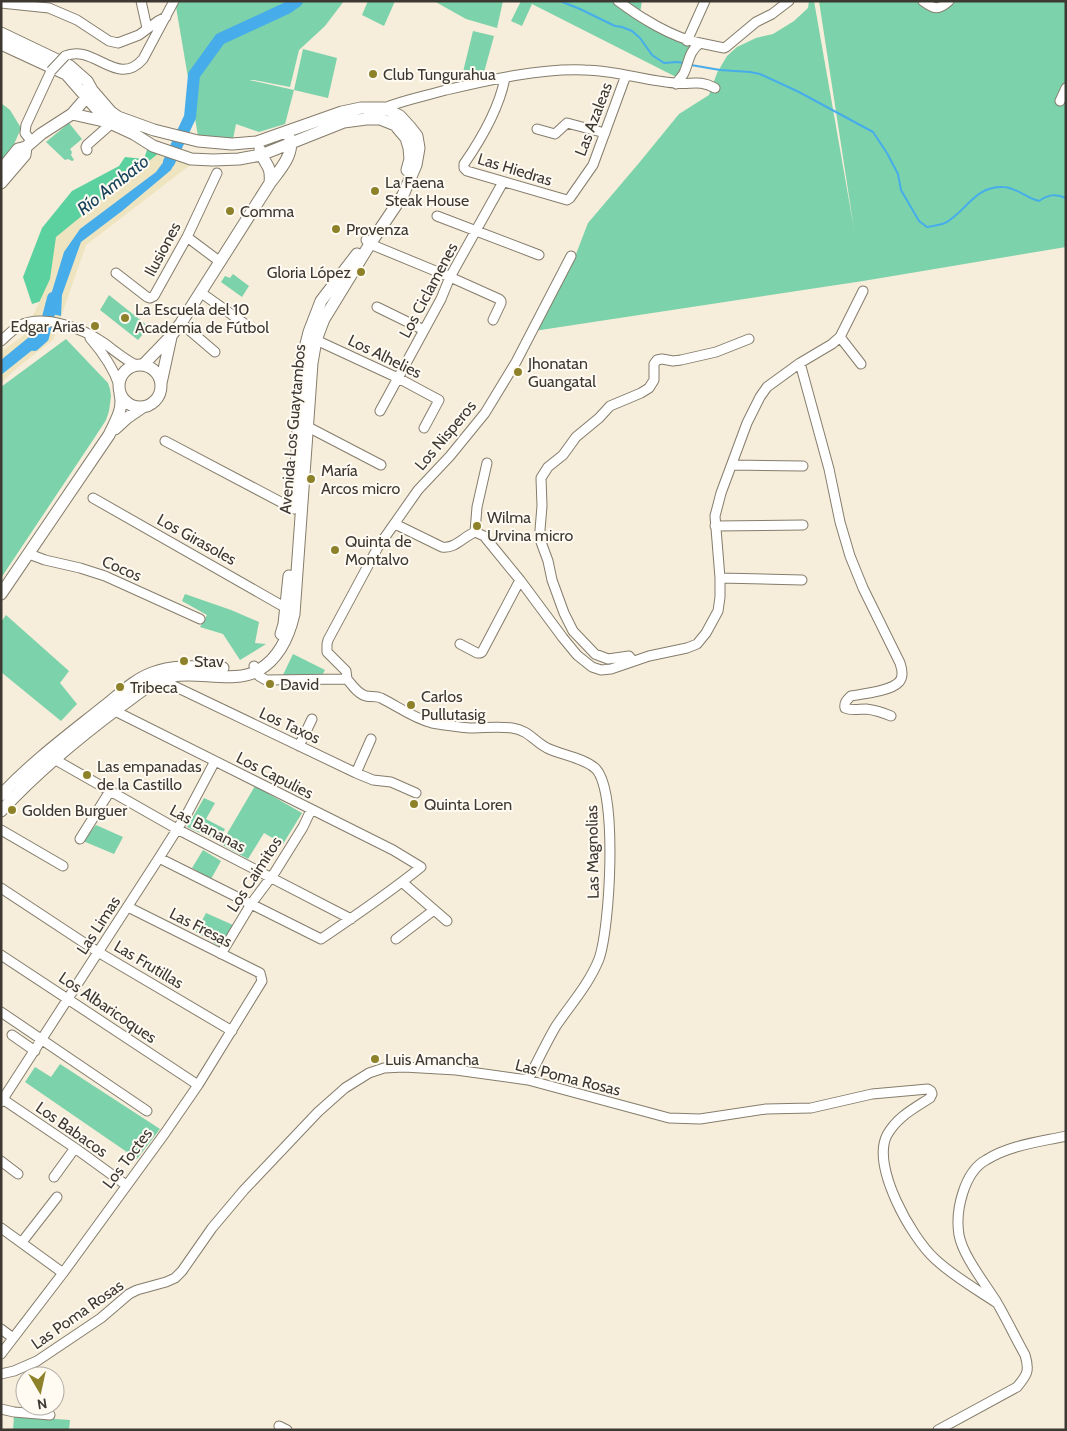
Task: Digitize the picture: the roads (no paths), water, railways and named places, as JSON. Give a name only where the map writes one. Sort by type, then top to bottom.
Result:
[{"type":"main road","points":[[1,33],[70,66],[87,81],[89,94],[110,123]]},
{"type":"main road","points":[[1,44],[66,74],[118,117],[154,130],[198,141],[232,144],[257,142],[287,130],[343,117],[366,119],[382,114]]},
{"type":"main road","points":[[1,170],[18,149],[29,144],[72,114],[89,94]]},
{"type":"main road","points":[[72,114],[110,123],[134,134],[153,146],[194,160],[240,159],[261,155],[291,144],[343,117]]},
{"type":"main road","name":"Avenida Los Guaytambos","points":[[278,647],[286,608],[308,427],[312,363],[316,340],[324,319],[397,193],[408,169],[410,148],[402,132],[382,114]]},
{"type":"main road","points":[[1,594],[109,435],[118,418],[122,400],[120,378],[130,368],[140,365],[171,336],[181,323],[285,162],[291,144],[287,130]]},
{"type":"main road","points":[[257,142],[261,155],[270,168],[270,183]]},
{"type":"main road","points":[[1,183],[25,155],[29,144]]},
{"type":"main road","name":"Avenida Los Guaytambos","points":[[255,669],[262,660],[278,647],[291,630],[294,614],[302,360],[309,332],[321,301],[368,242]]},
{"type":"main road","points":[[109,435],[127,418],[155,401],[159,396],[171,336]]},
{"type":"main road","points":[[140,365],[155,371],[161,382]]},
{"type":"main road","points":[[120,390],[124,400],[129,404],[143,407]]},
{"type":"main road","points":[[1,794],[40,757],[124,690],[145,676],[164,674],[238,676],[255,669]]},
{"type":"main road","points":[[1,811],[54,759],[164,674]]},
{"type":"street","points":[[141,1],[147,28]]},
{"type":"street","points":[[29,144],[25,133],[26,125],[50,72],[65,56],[73,53],[82,53],[114,68],[124,69],[134,66],[143,59],[174,1]]},
{"type":"street","points":[[618,1],[667,32],[687,41],[724,48],[756,22],[772,14],[789,1]]},
{"type":"street","points":[[687,41],[705,1]]},
{"type":"street","points":[[923,1],[937,8],[942,7],[949,1]]},
{"type":"street","points":[[1,3],[49,8],[77,20],[109,41],[118,43],[139,35],[166,17]]},
{"type":"street","points":[[676,84],[683,74],[694,47],[700,43]]},
{"type":"street","points":[[382,114],[398,102],[464,86],[552,71],[585,70],[676,84],[706,83],[715,88]]},
{"type":"street","name":"Las Azaleas","points":[[570,198],[593,165],[626,75]]},
{"type":"street","name":"Las Hiedras","points":[[504,78],[503,87],[485,133],[464,164],[464,168],[467,171],[503,182],[564,199],[570,198]]},
{"type":"street","points":[[1060,101],[1066,88]]},
{"type":"street","points":[[86,150],[87,145],[110,123]]},
{"type":"street","points":[[537,129],[555,134],[567,123],[605,133]]},
{"type":"street","name":"Ilusiones","points":[[116,273],[147,297],[154,296],[187,237],[217,174]]},
{"type":"street","name":"Los Ciclamenes","points":[[380,411],[450,277],[477,232],[503,182]]},
{"type":"street","points":[[437,216],[539,255]]},
{"type":"street","points":[[187,237],[220,261]]},
{"type":"street","points":[[368,242],[499,299],[501,303],[493,320]]},
{"type":"street","name":"Los Nisperos","points":[[347,679],[346,671],[328,652],[327,644],[378,547],[418,490],[450,456],[485,413],[516,362],[570,256]]},
{"type":"street","points":[[395,524],[442,548],[453,546],[475,532],[484,536],[577,655],[592,667],[601,670],[611,668],[697,644],[706,633],[718,611],[720,578],[715,526],[717,506],[747,424],[767,387],[840,337],[863,291]]},
{"type":"street","points":[[200,292],[245,324]]},
{"type":"street","points":[[377,307],[424,330]]},
{"type":"street","points":[[1,341],[19,326],[33,322],[42,321],[68,325],[85,332],[103,342],[123,358],[140,365]]},
{"type":"street","points":[[181,323],[215,352]]},
{"type":"street","points":[[85,332],[107,360],[114,372],[120,390]]},
{"type":"street","points":[[840,337],[861,364]]},
{"type":"street","points":[[633,661],[629,656],[608,659],[595,654],[579,638],[568,622],[552,580],[541,542],[541,478],[548,467],[563,455],[576,437],[599,418],[606,409],[649,388],[654,380],[654,364],[657,360],[681,360],[716,352],[749,338]]},
{"type":"street","name":"Los Alhelies","points":[[316,340],[398,378],[439,400],[424,428]]},
{"type":"street","points":[[800,363],[850,556],[902,670],[902,677],[899,682],[891,687],[852,696],[846,700],[844,705],[848,710],[875,710],[892,716]]},
{"type":"street","points":[[308,427],[382,465]]},
{"type":"street","points":[[165,441],[296,515]]},
{"type":"street","points":[[475,532],[477,507],[487,463]]},
{"type":"street","points":[[732,464],[802,466]]},
{"type":"street","name":"Los Girasoles","points":[[93,498],[286,608]]},
{"type":"street","points":[[715,526],[803,525]]},
{"type":"street","name":"Cocos","points":[[29,554],[105,576],[200,619]]},
{"type":"street","points":[[720,578],[802,580]]},
{"type":"street","points":[[460,644],[477,653],[482,652],[520,580]]},
{"type":"street","points":[[255,669],[262,679],[266,680],[347,679]]},
{"type":"street","name":"Los Taxos","points":[[164,674],[174,686],[299,746],[373,780],[391,782],[416,792]]},
{"type":"street","name":"Las Magnolias","points":[[347,679],[360,693],[382,699],[426,721],[469,728],[510,728],[520,730],[529,734],[546,748],[595,768],[600,776],[609,807],[609,884],[604,941],[590,978],[556,1026],[528,1080]]},
{"type":"street","name":"Los Capulies","points":[[114,711],[392,850],[421,867],[402,882]]},
{"type":"street","points":[[299,746],[312,719]]},
{"type":"street","points":[[356,772],[371,739]]},
{"type":"street","name":"Las Bananas","points":[[54,759],[177,829],[351,919]]},
{"type":"street","name":"Las Limas","points":[[2,1100],[159,858],[215,761]]},
{"type":"street","points":[[80,839],[110,791]]},
{"type":"street","name":"Los Caimitos","points":[[221,954],[251,904],[271,878],[312,810]]},
{"type":"street","points":[[1,830],[63,866]]},
{"type":"street","points":[[159,858],[321,938],[402,882],[447,921]]},
{"type":"street","name":"Las Frutillas","points":[[1,888],[98,952],[232,1031]]},
{"type":"street","name":"Las Fresas","points":[[128,907],[260,973]]},
{"type":"street","points":[[396,939],[434,910]]},
{"type":"street","name":"Los Albaricoques","points":[[1,955],[69,998],[198,1085]]},
{"type":"street","name":"Los Toctes","points":[[1,1354],[165,1133],[198,1085],[262,982],[260,973]]},
{"type":"street","points":[[1,1012],[147,1112]]},
{"type":"street","points":[[12,1035],[35,1050]]},
{"type":"street","name":"Las Poma Rosas","points":[[1,1374],[38,1361],[101,1318],[129,1294],[175,1278],[212,1228],[244,1190],[324,1106],[345,1088],[369,1073],[384,1068],[404,1067],[456,1070],[528,1080],[669,1118],[700,1119],[766,1109],[811,1108],[872,1094],[928,1089],[932,1094],[930,1098],[903,1115],[894,1124],[886,1137],[883,1154],[885,1172],[902,1211],[920,1243],[940,1263],[997,1303]]},
{"type":"street","name":"Los Babacos","points":[[2,1100],[75,1148],[126,1185]]},
{"type":"street","points":[[938,1430],[1017,1387],[1028,1371],[1025,1354],[997,1303],[964,1251],[959,1234],[959,1212],[964,1190],[971,1175],[984,1161],[998,1153],[1015,1147],[1066,1136]]},
{"type":"street","points":[[54,1177],[75,1148]]},
{"type":"street","points":[[1,1161],[18,1174]]},
{"type":"street","points":[[22,1242],[57,1197]]},
{"type":"street","points":[[1,1228],[63,1272]]},
{"type":"street","points":[[1,1329],[13,1338]]},
{"type":"street","points":[[1,1409],[15,1412]]},
{"type":"water","points":[[167,157],[174,164],[171,170],[81,242],[62,295],[61,316],[47,313],[64,252],[80,229],[156,172]]},
{"type":"water","points":[[34,333],[48,333],[45,340],[1,375],[1,360]]},
{"type":"waterway","name":"Río Ambato","points":[[169,162],[190,117],[194,75],[220,39],[287,8],[297,1]]},
{"type":"waterway","points":[[560,1],[615,26],[632,31],[640,38],[652,55],[664,63],[684,63]]},
{"type":"waterway","points":[[691,65],[760,74],[799,92],[873,132],[898,174],[901,190],[919,221],[927,227],[945,223],[977,195],[993,188],[1008,187],[1039,201],[1052,195],[1066,198]]},
{"type":"waterway","name":"Río Ambato","points":[[34,345],[43,337],[53,298]]},
{"type":"place","name":"Club Tungurahua","points":[[373,74]]},
{"type":"place","name":"La Faena Steak House","points":[[375,191]]},
{"type":"place","name":"Comma","points":[[230,211]]},
{"type":"place","name":"Provenza","points":[[336,229]]},
{"type":"place","name":"Gloria López","points":[[361,272]]},
{"type":"place","name":"La Escuela del 10 Academia de Fútbol","points":[[125,318]]},
{"type":"place","name":"Edgar Arias","points":[[95,326]]},
{"type":"place","name":"Jhonatan Guangatal","points":[[518,372]]},
{"type":"place","name":"María Arcos micro","points":[[311,479]]},
{"type":"place","name":"Wilma Urvina micro","points":[[477,526]]},
{"type":"place","name":"Quinta de Montalvo","points":[[335,550]]},
{"type":"place","name":"Stav","points":[[184,661]]},
{"type":"place","name":"David","points":[[270,684]]},
{"type":"place","name":"Tribeca","points":[[120,687]]},
{"type":"place","name":"Carlos Pullutasig","points":[[411,705]]},
{"type":"place","name":"Las empanadas de la Castillo","points":[[87,775]]},
{"type":"place","name":"Quinta Loren","points":[[414,804]]},
{"type":"place","name":"Golden Burguer","points":[[12,810]]},
{"type":"place","name":"Luis Amancha","points":[[375,1059]]}]
